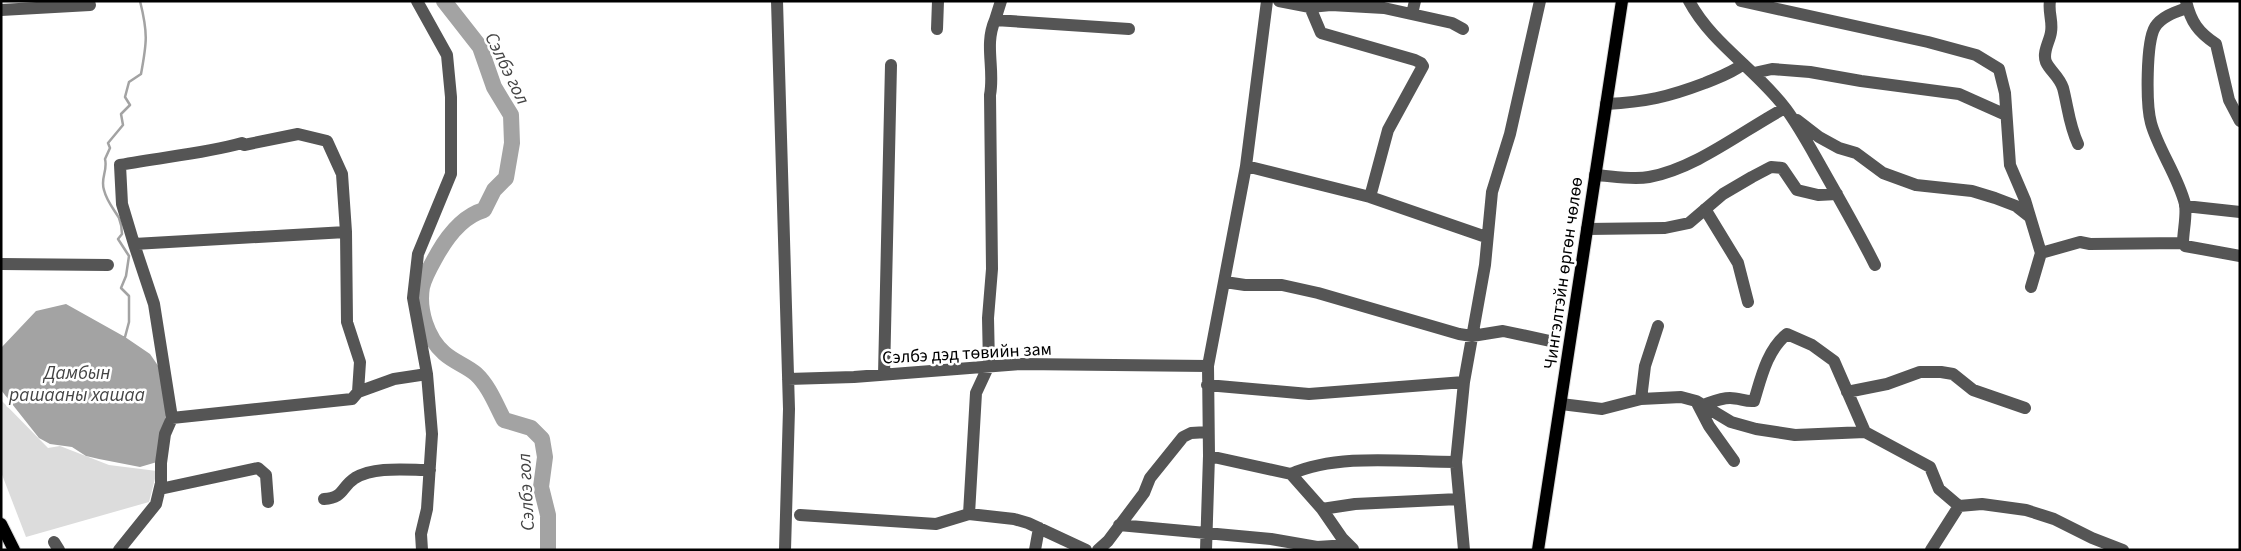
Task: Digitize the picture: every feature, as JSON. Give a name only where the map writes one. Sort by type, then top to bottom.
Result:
[{"type":"main road","name":"Чингэлтэйн өргөн чөлөө","points":[[1538,550],[1622,1]]},
{"type":"main road","points":[[1,524],[14,550]]},
{"type":"street","points":[[417,1],[447,55],[451,97],[451,174],[418,254],[413,298],[427,374],[432,434],[428,508],[421,534],[422,550]]},
{"type":"street","points":[[777,1],[788,379],[785,550]]},
{"type":"street","points":[[937,29],[938,1]]},
{"type":"street","points":[[969,514],[976,393],[989,365],[988,318],[992,269],[990,103],[992,71],[989,48],[990,31],[1000,1]]},
{"type":"street","points":[[1206,550],[1208,366],[1246,166],[1267,1]]},
{"type":"street","points":[[1280,1],[1310,7],[1331,5],[1371,6],[1452,23],[1463,29]]},
{"type":"street","points":[[1412,14],[1415,1]]},
{"type":"street","points":[[1464,550],[1456,462],[1464,382],[1485,265],[1486,237],[1492,192],[1510,134],[1540,1]]},
{"type":"street","points":[[1689,1],[1699,20],[1711,34],[1754,73],[1787,111],[1812,147],[1875,264]]},
{"type":"street","points":[[1741,1],[1928,42],[1976,55],[1999,69],[2005,94],[2010,165],[2031,219],[2041,253],[2031,287]]},
{"type":"street","points":[[2050,1],[2048,8],[2052,21],[2045,54],[2046,62],[2058,75],[2063,88],[2070,128],[2078,144]]},
{"type":"street","points":[[1,10],[27,5],[90,5]]},
{"type":"street","points":[[2183,243],[2185,206],[2167,158],[2151,123],[2146,90],[2152,36],[2155,27],[2166,16],[2187,5],[2190,20],[2206,38],[2216,44],[2229,100],[2240,121]]},
{"type":"street","points":[[1310,7],[1321,33],[1414,60],[1421,63],[1422,66],[1388,130],[1370,197]]},
{"type":"street","points":[[995,20],[1130,29]]},
{"type":"street","points":[[1606,104],[1636,103],[1666,98],[1734,72],[1744,64]]},
{"type":"street","points":[[884,375],[890,65]]},
{"type":"street","points":[[1754,73],[1772,69],[1810,72],[1959,94],[2006,115]]},
{"type":"street","points":[[1787,111],[1818,137],[1839,148],[1856,153],[1883,173],[1916,185],[1972,191],[1995,198],[2016,206],[2031,219]]},
{"type":"street","points":[[1595,175],[1648,177],[1674,170],[1727,143],[1754,124],[1787,111]]},
{"type":"street","points":[[119,550],[156,504],[160,489],[165,434],[172,418],[154,304],[122,204],[120,165],[167,156],[206,152],[242,143],[244,145],[298,134],[327,141],[342,174],[346,232],[347,322],[360,362],[358,392]]},
{"type":"street","points":[[1246,166],[1370,197],[1486,237]]},
{"type":"street","points":[[1588,229],[1665,228],[1689,223],[1722,194],[1771,167],[1782,168],[1797,190],[1818,195],[1837,194]]},
{"type":"street","points":[[2185,206],[2240,212]]},
{"type":"street","points":[[1705,209],[1738,264],[1748,302]]},
{"type":"street","points":[[134,244],[346,232]]},
{"type":"street","points":[[2041,253],[2080,242],[2090,244],[2183,243],[2185,246],[2240,256]]},
{"type":"street","points":[[1,264],[108,265]]},
{"type":"street","points":[[1225,282],[1282,286],[1318,293],[1416,322],[1472,336],[1503,331],[1550,341]]},
{"type":"street","points":[[1641,399],[1645,366],[1658,326]]},
{"type":"street","points":[[1699,403],[1732,398],[1747,402],[1754,401],[1763,372],[1776,343],[1787,334],[1812,345],[1834,361],[1865,432]]},
{"type":"street","name":"Сэлбэ дэд төвийн зам","points":[[788,379],[884,375],[989,365],[1208,366]]},
{"type":"street","points":[[1847,392],[1887,384],[1920,372],[1941,372],[1953,374],[1973,390],[2025,408]]},
{"type":"street","points":[[172,418],[352,399],[358,392],[394,379],[427,374]]},
{"type":"street","points":[[1207,385],[1309,394],[1464,382]]},
{"type":"street","points":[[1561,404],[1602,409],[1641,399],[1681,397],[1699,403],[1730,422],[1756,429],[1795,435],[1865,432],[1930,467],[1940,489],[1959,506],[1982,504],[2026,510],[2054,519],[2092,538],[2123,550]]},
{"type":"street","points":[[1699,403],[1709,426],[1734,460]]},
{"type":"street","points":[[1098,550],[1108,541],[1144,493],[1150,478],[1183,437],[1208,432]]},
{"type":"street","points":[[1208,456],[1291,474],[1315,465],[1345,461],[1456,462]]},
{"type":"street","points":[[160,489],[258,468],[266,476],[268,502]]},
{"type":"street","points":[[324,500],[332,499],[342,493],[351,482],[365,475],[397,469],[430,470]]},
{"type":"street","points":[[1291,474],[1322,509],[1351,548]]},
{"type":"street","points":[[1322,509],[1355,504],[1459,499]]},
{"type":"street","points":[[1932,550],[1959,506]]},
{"type":"street","points":[[800,515],[936,524],[969,514],[1014,519],[1039,528],[1086,550]]},
{"type":"street","points":[[1119,525],[1271,539],[1317,547],[1351,548]]},
{"type":"street","points":[[1035,550],[1039,528]]},
{"type":"shaded area","points":[[1,400],[48,448],[60,446],[109,465],[157,471],[149,502],[26,537],[1,472]]},
{"type":"water","name":"Дамбын рашааны хашаа","points":[[66,304],[125,337],[150,354],[161,370],[167,410],[157,462],[140,467],[86,456],[72,447],[50,444],[39,438],[1,390],[1,348],[36,311]]},
{"type":"waterway","points":[[122,338],[125,337],[129,322],[129,296],[121,288],[126,276],[129,256],[118,239],[122,234],[122,228],[119,218],[107,198],[103,182],[106,167],[105,159],[110,148],[108,143],[123,125],[121,114],[130,105],[125,97],[129,82],[141,74],[146,38],[140,1]]},
{"type":"waterway","name":"Сэлбэ гол","points":[[444,1],[480,47],[494,87],[511,115],[512,143],[506,178],[494,190],[484,210],[463,221],[442,246],[425,278],[422,287],[421,305],[425,323],[438,347],[481,379],[504,420],[531,428],[542,439],[545,457],[541,487],[548,515],[548,550]]}]
